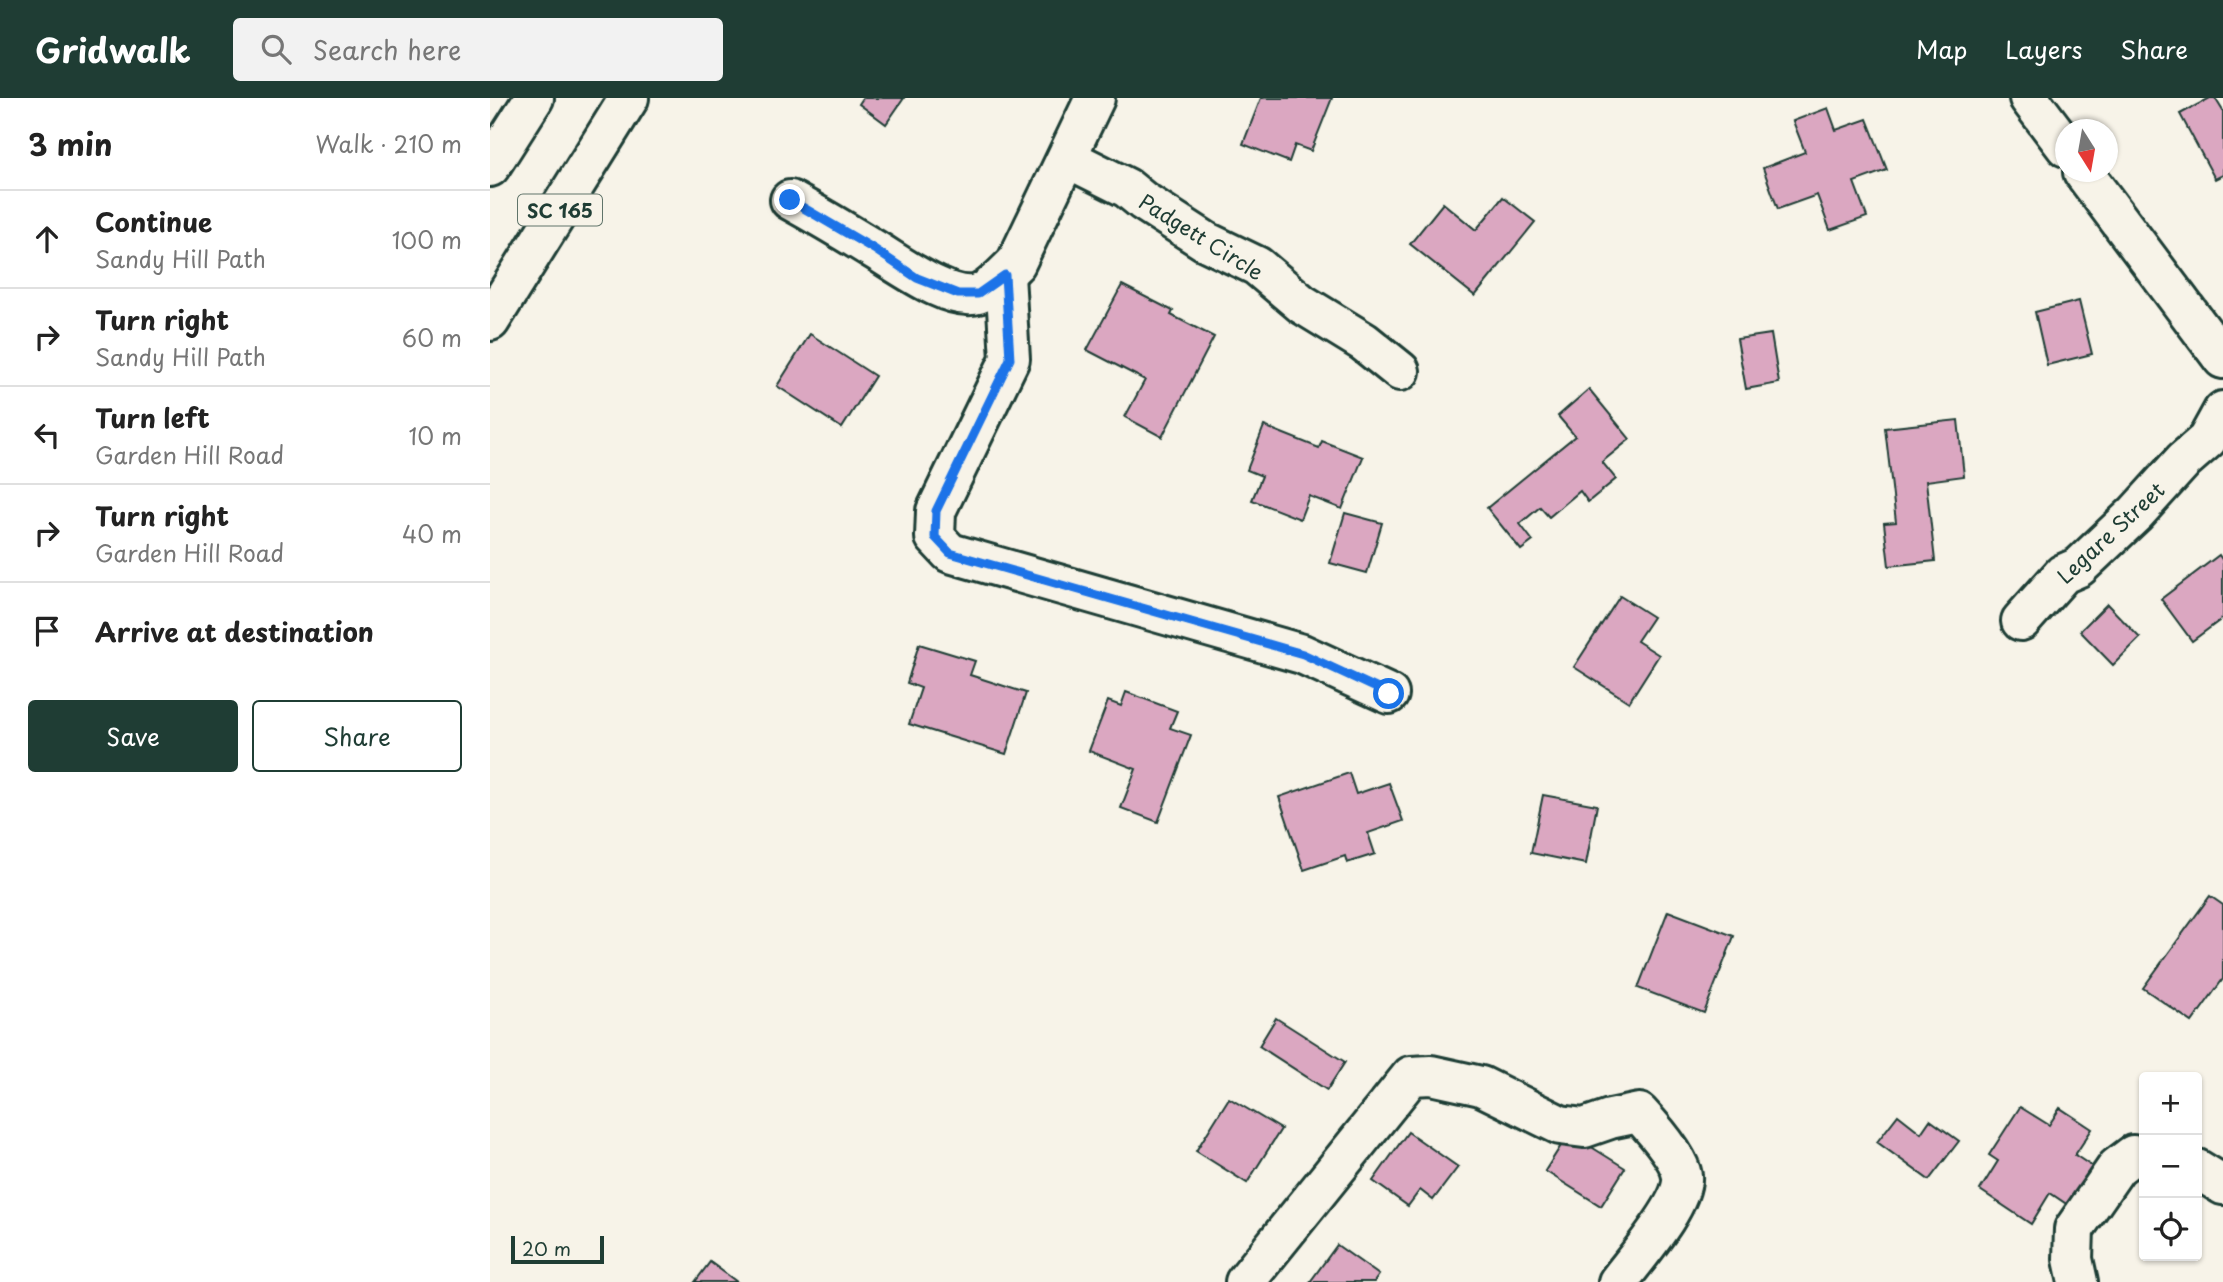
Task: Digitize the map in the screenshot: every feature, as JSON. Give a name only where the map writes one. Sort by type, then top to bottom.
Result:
[{"type":"street","points":[[490,167],[534,98]]},
{"type":"street","name":"SC 165","points":[[490,321],[629,98]]},
{"type":"street","points":[[790,200],[874,249],[917,278],[958,294],[978,294],[1005,275],[1016,263],[1095,98]]},
{"type":"street","points":[[2029,98],[2055,132]]},
{"type":"street","name":"Padgett Circle","points":[[1066,158],[1127,188],[1205,241],[1257,266],[1302,304],[1364,342],[1400,371]]},
{"type":"street","points":[[2090,182],[2223,359]]},
{"type":"street","points":[[1005,275],[1010,359],[936,511],[935,537],[950,553],[1303,654],[1389,694]]},
{"type":"street","name":"Legare Street","points":[[2021,621],[2063,574],[2079,567],[2136,513],[2183,460],[2207,440],[2223,411]]},
{"type":"street","points":[[1245,1282],[1411,1076],[1431,1075],[1481,1086],[1560,1125],[1584,1128],[1639,1113],[1665,1142],[1682,1175],[1679,1196],[1672,1212],[1618,1282]]},
{"type":"street","points":[[2078,1282],[2073,1259],[2074,1229],[2118,1167],[2133,1155],[2139,1156]]},
{"type":"street","points":[[2202,1172],[2223,1185]]},
{"type":"building","points":[[863,98],[904,98],[886,124],[859,104]]},
{"type":"building","points":[[1261,98],[1332,98],[1311,151],[1295,145],[1289,162],[1243,144]]},
{"type":"building","points":[[2215,98],[2223,111],[2223,175],[2215,179],[2180,114]]},
{"type":"building","points":[[1828,108],[1836,130],[1867,119],[1887,170],[1854,182],[1867,217],[1830,230],[1817,195],[1778,209],[1763,168],[1805,152],[1793,121]]},
{"type":"building","points":[[1503,197],[1535,222],[1475,296],[1410,244],[1443,203],[1476,230]]},
{"type":"building","points":[[1122,285],[1173,311],[1171,315],[1214,337],[1162,437],[1125,417],[1145,380],[1087,350]]},
{"type":"building","points":[[2079,301],[2092,354],[2047,365],[2035,312]]},
{"type":"building","points":[[810,334],[875,376],[842,428],[777,386]]},
{"type":"building","points":[[1771,334],[1779,383],[1746,389],[1737,339]]},
{"type":"building","points":[[1589,389],[1630,439],[1602,462],[1616,479],[1588,502],[1580,491],[1549,517],[1540,507],[1520,524],[1533,541],[1521,550],[1487,508],[1575,436],[1558,416]]},
{"type":"building","points":[[1958,420],[1964,476],[1926,481],[1935,561],[1889,566],[1884,523],[1896,522],[1885,428]]},
{"type":"building","points":[[1264,426],[1319,448],[1322,441],[1363,457],[1342,509],[1309,496],[1300,519],[1252,500],[1262,476],[1247,470]]},
{"type":"building","points":[[1345,513],[1382,523],[1367,573],[1330,563]]},
{"type":"building","points":[[2219,555],[2223,561],[2223,618],[2192,641],[2161,599]]},
{"type":"building","points":[[1620,596],[1653,617],[1637,641],[1659,655],[1629,702],[1574,667]]},
{"type":"building","points":[[2107,604],[2140,638],[2113,665],[2080,631]]},
{"type":"building","points":[[919,644],[975,661],[970,675],[1026,693],[1006,754],[909,724],[921,688],[907,683]]},
{"type":"building","points":[[1126,692],[1177,711],[1170,728],[1191,735],[1158,822],[1121,808],[1136,769],[1089,751],[1108,701],[1121,706]]},
{"type":"building","points":[[1349,773],[1356,794],[1389,783],[1403,821],[1368,833],[1375,854],[1347,863],[1345,856],[1304,870],[1279,797]]},
{"type":"building","points":[[1543,795],[1597,805],[1586,864],[1531,853]]},
{"type":"building","points":[[2210,896],[2223,905],[2223,979],[2192,1022],[2143,988]]},
{"type":"building","points":[[1668,911],[1734,936],[1704,1013],[1638,988]]},
{"type":"building","points":[[1276,1018],[1345,1062],[1327,1090],[1259,1046]]},
{"type":"building","points":[[1229,1098],[1281,1129],[1247,1183],[1196,1151]]},
{"type":"building","points":[[2020,1107],[2049,1125],[2060,1108],[2092,1129],[2075,1155],[2093,1167],[2068,1205],[2050,1193],[2031,1224],[1980,1190],[1998,1161],[1989,1155]]},
{"type":"building","points":[[1898,1115],[1921,1133],[1930,1120],[1959,1141],[1929,1180],[1877,1142]]},
{"type":"building","points":[[1408,1132],[1458,1167],[1433,1200],[1420,1190],[1408,1206],[1373,1181]]},
{"type":"building","points":[[1569,1133],[1625,1168],[1601,1206],[1545,1171]]},
{"type":"building","points":[[1337,1245],[1379,1275],[1374,1282],[1310,1282]]},
{"type":"building","points":[[710,1262],[737,1282],[695,1282]]},
{"type":"route","points":[[790,200],[874,249],[917,278],[958,294],[978,294],[1005,275],[1010,359],[936,511],[935,537],[950,553],[1303,654],[1389,694]]}]
